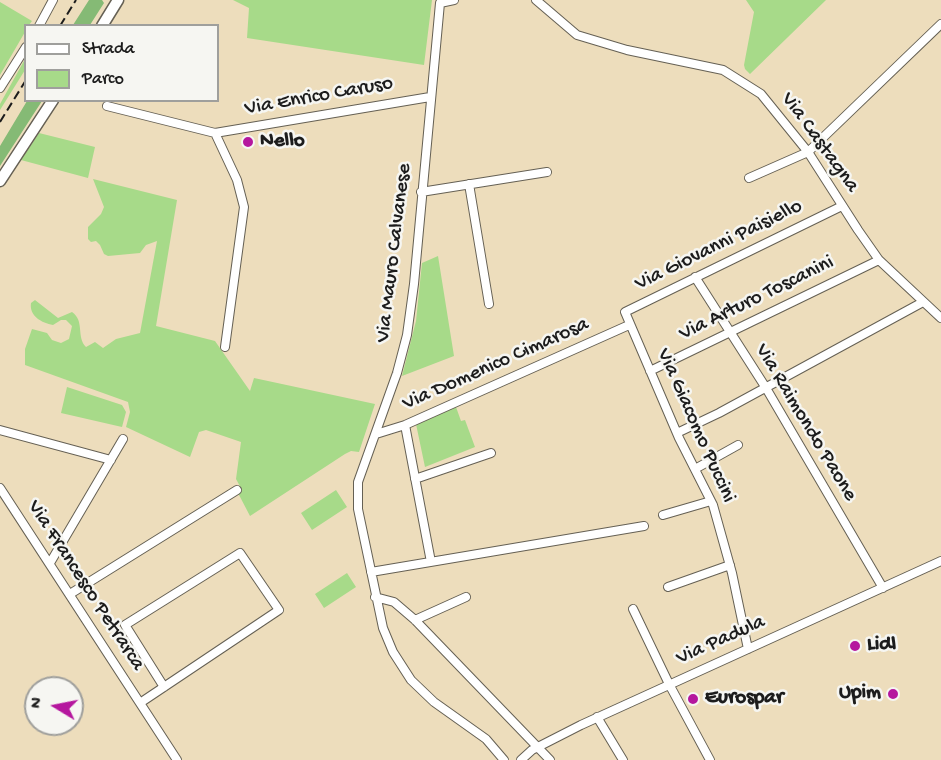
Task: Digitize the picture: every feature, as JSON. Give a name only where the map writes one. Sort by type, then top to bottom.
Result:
[{"type":"street","points":[[40,24],[55,0]]},
{"type":"street","points":[[103,24],[116,5],[124,0]]},
{"type":"street","name":"Via Mauro Calvanese","points":[[454,0],[440,3],[414,284],[407,335],[397,373],[358,482],[358,509],[375,597],[383,628],[393,652],[411,680],[434,702],[486,739],[504,760]]},
{"type":"street","name":"Via Castagna","points":[[536,0],[577,34],[627,50],[723,70],[760,94],[808,152],[879,260],[941,318]]},
{"type":"street","points":[[749,178],[808,152],[941,24]]},
{"type":"street","points":[[0,88],[24,50]]},
{"type":"street","name":"Via Enrico Caruso","points":[[107,106],[215,133],[430,97]]},
{"type":"street","points":[[0,181],[52,102]]},
{"type":"street","points":[[215,133],[237,180],[244,207],[225,347]]},
{"type":"street","points":[[421,192],[547,172]]},
{"type":"street","points":[[469,184],[489,304]]},
{"type":"street","name":"Via Giovanni Paisiello","points":[[629,325],[624,312],[842,206]]},
{"type":"street","name":"Via Arturo Toscanini","points":[[650,371],[879,260]]},
{"type":"street","name":"Via Raimondo Paone","points":[[695,277],[766,388],[883,588]]},
{"type":"street","points":[[677,433],[766,388],[923,302]]},
{"type":"street","name":"Via Domenico Cimarosa","points":[[376,434],[405,425],[629,325]]},
{"type":"street","name":"Via Giacomo Puccini","points":[[629,325],[677,433],[711,501],[730,565],[748,649]]},
{"type":"street","points":[[405,425],[431,562]]},
{"type":"street","points":[[0,430],[111,460]]},
{"type":"street","points":[[51,563],[123,439]]},
{"type":"street","points":[[695,469],[738,445]]},
{"type":"street","points":[[416,479],[491,453]]},
{"type":"street","name":"Via Francesco Petrarca","points":[[0,488],[51,563],[177,760]]},
{"type":"street","points":[[70,594],[237,490]]},
{"type":"street","points":[[663,515],[711,501]]},
{"type":"street","points":[[371,572],[644,526]]},
{"type":"street","name":"Via Francesco Petrarca","points":[[140,703],[164,687],[279,610],[240,553],[125,625],[164,687]]},
{"type":"street","name":"Via Padula","points":[[521,760],[535,748],[597,717],[940,562]]},
{"type":"street","points":[[668,587],[730,565]]},
{"type":"street","points":[[375,597],[394,602],[416,620],[535,748],[550,760]]},
{"type":"street","points":[[416,620],[466,597]]},
{"type":"street","points":[[633,609],[669,684],[710,760]]},
{"type":"street","points":[[597,717],[622,760]]},
{"type":"street","points":[[532,760],[535,748]]},
{"type":"green space","points":[[89,0],[102,0],[104,3],[91,24],[74,24]]},
{"type":"green space","points":[[233,0],[432,0],[424,65],[247,38],[249,8]]},
{"type":"green space","points":[[746,0],[826,0],[750,74],[744,65],[754,12]]},
{"type":"green space","points":[[0,2],[32,21],[30,24],[24,24],[24,34],[0,75]]},
{"type":"green space","points":[[24,61],[24,72],[0,110],[0,104]]},
{"type":"green space","points":[[26,102],[41,102],[0,166],[0,146]]},
{"type":"green space","points":[[39,133],[95,147],[88,178],[21,160]]},
{"type":"green space","points":[[93,179],[177,200],[156,326],[215,341],[250,391],[254,378],[375,404],[359,452],[351,451],[345,454],[250,516],[238,493],[242,490],[236,479],[241,442],[206,430],[199,432],[190,457],[126,427],[130,412],[128,402],[25,365],[25,349],[32,329],[47,333],[52,340],[61,343],[69,339],[72,326],[66,320],[53,325],[37,318],[31,308],[31,303],[35,300],[58,318],[72,312],[80,324],[81,339],[86,347],[95,342],[103,348],[116,339],[140,333],[157,241],[146,245],[140,253],[108,256],[104,254],[96,241],[91,242],[88,239],[88,227],[101,214],[104,207]]},
{"type":"green space","points":[[438,256],[454,356],[402,376],[416,321],[422,263]]},
{"type":"green space","points":[[67,387],[122,405],[126,412],[122,427],[61,413]]},
{"type":"green space","points":[[456,407],[461,421],[465,420],[475,447],[425,467],[416,424]]},
{"type":"green space","points":[[336,490],[347,507],[312,530],[301,513]]},
{"type":"green space","points":[[347,573],[356,587],[324,608],[315,594]]},
{"type":"railway","points":[[61,24],[76,0]]},
{"type":"railway","points":[[0,122],[24,83]]},
{"type":"place","name":"Nello","points":[[248,142]]},
{"type":"place","name":"Lidl","points":[[855,646]]},
{"type":"place","name":"Upim","points":[[893,694]]},
{"type":"place","name":"Eurospar","points":[[693,699]]}]
